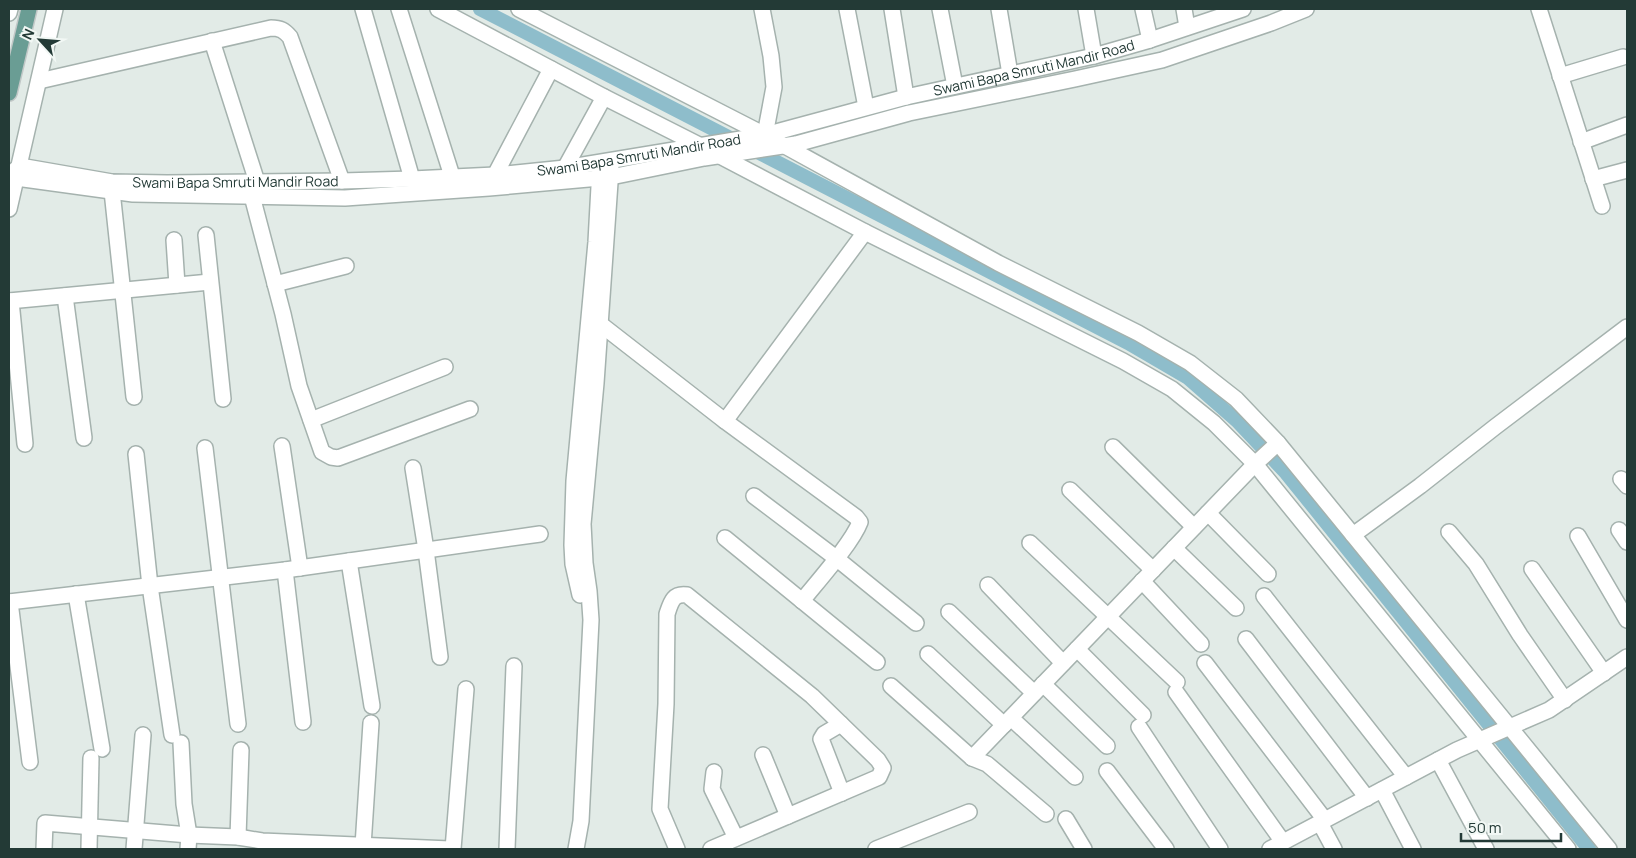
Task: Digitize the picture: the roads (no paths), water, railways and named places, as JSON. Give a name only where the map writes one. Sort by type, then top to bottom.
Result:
[{"type":"main road","points":[[9,92],[29,9]]},
{"type":"street","points":[[9,13],[10,9]]},
{"type":"street","points":[[9,209],[13,174],[39,81],[55,9]]},
{"type":"street","points":[[363,9],[412,179]]},
{"type":"street","points":[[399,9],[452,176]]},
{"type":"street","points":[[438,9],[865,232],[1122,361],[1172,389],[1214,423],[1254,464],[1568,849]]},
{"type":"street","points":[[762,9],[771,56],[774,87],[765,135]]},
{"type":"street","points":[[847,9],[866,107]]},
{"type":"street","points":[[892,9],[906,97]]},
{"type":"street","points":[[940,9],[954,86]]},
{"type":"street","points":[[999,9],[1010,74]]},
{"type":"street","points":[[1086,9],[1094,56]]},
{"type":"street","points":[[1143,9],[1150,40]]},
{"type":"street","points":[[1184,9],[1187,27]]},
{"type":"street","points":[[13,174],[112,192],[170,196],[345,198],[386,196],[720,156],[784,146],[909,113],[1162,60],[1306,9]]},
{"type":"street","points":[[1539,9],[1602,206]]},
{"type":"street","points":[[527,10],[765,135],[998,262],[1138,333],[1190,363],[1236,399],[1278,444],[1609,849]]},
{"type":"street","name":"Swami Bapa Smruti Mandir Road","points":[[13,174],[112,182],[342,182],[495,175],[565,168],[606,170],[701,146],[765,135],[906,97],[1094,56],[1150,40],[1237,10]]},
{"type":"street","points":[[39,81],[270,28],[278,28],[284,30],[290,37],[342,182]]},
{"type":"street","points":[[212,41],[257,182]]},
{"type":"street","points":[[1560,76],[1623,56]]},
{"type":"street","points":[[495,175],[551,69]]},
{"type":"street","points":[[565,168],[604,97]]},
{"type":"street","points":[[1581,142],[1627,125]]},
{"type":"street","points":[[576,845],[581,821],[591,620],[584,587],[583,524],[596,383],[594,321],[606,170]]},
{"type":"street","points":[[1593,179],[1627,170]]},
{"type":"street","points":[[112,192],[134,397]]},
{"type":"street","points":[[252,196],[299,386],[322,452],[331,457],[338,458],[470,409]]},
{"type":"street","points":[[725,421],[865,232]]},
{"type":"street","points":[[206,235],[223,399]]},
{"type":"street","points":[[174,240],[177,286]]},
{"type":"street","points":[[275,284],[346,266]]},
{"type":"street","points":[[25,444],[10,301],[210,282]]},
{"type":"street","points":[[65,296],[84,438]]},
{"type":"street","points":[[594,321],[725,421],[856,517],[860,522],[836,558],[802,600]]},
{"type":"street","points":[[1352,535],[1420,486],[1627,328]]},
{"type":"street","points":[[311,420],[445,367]]},
{"type":"street","points":[[972,758],[1254,464],[1278,444]]},
{"type":"street","points":[[282,446],[303,722]]},
{"type":"street","points":[[205,448],[238,724]]},
{"type":"street","points":[[1113,448],[1194,527]]},
{"type":"street","points":[[136,454],[150,586],[177,739],[189,842]]},
{"type":"street","points":[[413,468],[440,657]]},
{"type":"street","points":[[1070,490],[1153,570]]},
{"type":"street","points":[[754,496],[836,558],[916,623]]},
{"type":"street","points":[[1208,513],[1268,574]]},
{"type":"street","points":[[1449,532],[1476,564],[1520,635],[1565,700]]},
{"type":"street","points":[[30,762],[9,602],[292,569],[540,534]]},
{"type":"street","points":[[1578,536],[1627,620]]},
{"type":"street","points":[[725,538],[877,662]]},
{"type":"street","points":[[1030,542],[1177,687],[1277,846],[1438,760],[1549,710],[1627,657]]},
{"type":"street","points":[[1174,548],[1236,608]]},
{"type":"street","points":[[349,561],[372,706]]},
{"type":"street","points":[[1532,568],[1604,673]]},
{"type":"street","points":[[1142,582],[1201,644]]},
{"type":"street","points":[[988,584],[1063,663]]},
{"type":"street","points":[[76,594],[97,753],[89,849]]},
{"type":"street","points":[[677,849],[660,809],[666,704],[667,614],[671,600],[680,594],[687,595],[812,696],[878,760],[883,768],[879,777],[711,849]]},
{"type":"street","points":[[1264,596],[1406,777]]},
{"type":"street","points":[[948,612],[1107,746]]},
{"type":"street","points":[[1246,639],[1367,798]]},
{"type":"street","points":[[1077,649],[1141,721],[1220,849]]},
{"type":"street","points":[[928,654],[1075,777]]},
{"type":"street","points":[[1205,663],[1323,821],[1334,849]]},
{"type":"street","points":[[507,849],[514,666]]},
{"type":"street","points":[[891,686],[972,758],[986,764],[1046,814]]},
{"type":"street","points":[[44,849],[45,823],[135,830],[189,842],[238,837],[262,845],[452,849],[466,689]]},
{"type":"street","points":[[362,846],[372,723]]},
{"type":"street","points":[[841,724],[824,734],[821,739],[842,793]]},
{"type":"street","points":[[134,849],[143,734]]},
{"type":"street","points":[[238,837],[241,750]]},
{"type":"street","points":[[763,755],[788,816]]},
{"type":"street","points":[[1438,760],[1486,849]]},
{"type":"street","points":[[1108,771],[1166,849]]},
{"type":"street","points":[[714,772],[712,789],[736,838]]},
{"type":"street","points":[[1382,790],[1412,849]]},
{"type":"street","points":[[876,849],[969,812]]},
{"type":"street","points":[[1066,819],[1084,849]]},
{"type":"waterway","points":[[480,9],[1128,343],[1188,378],[1237,421],[1286,473],[1589,849]]}]
